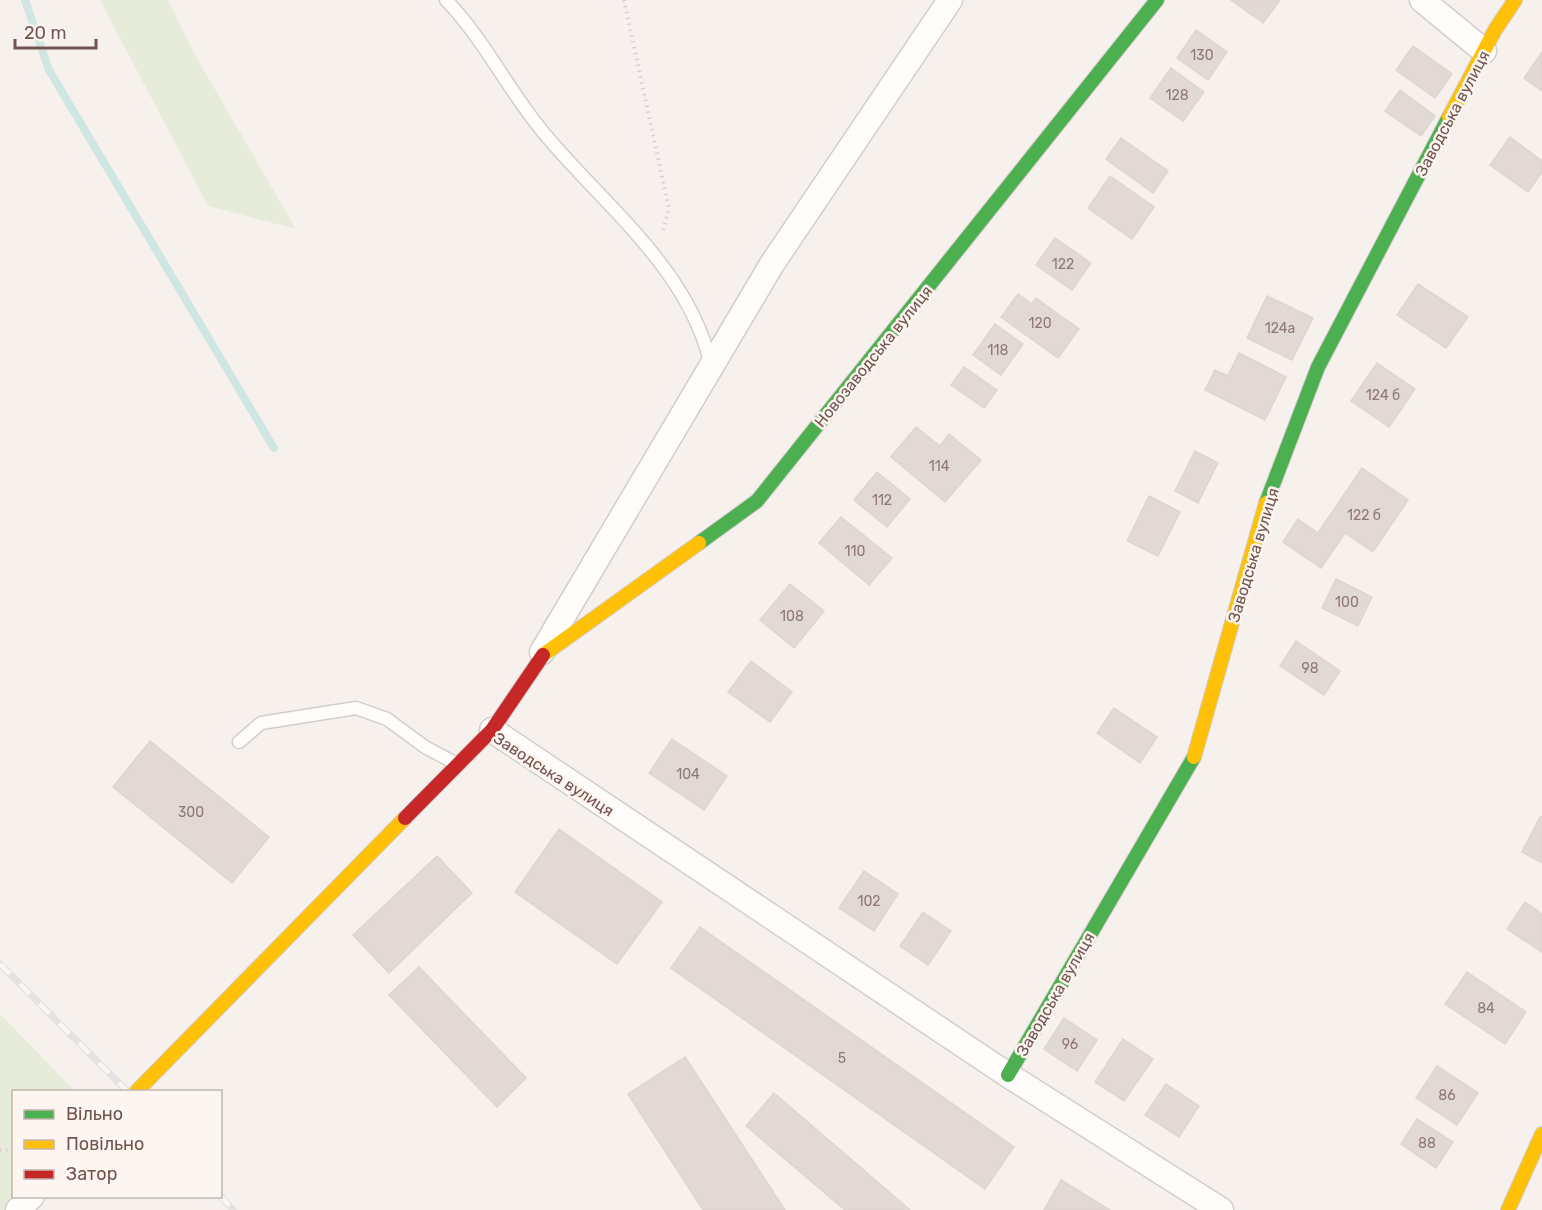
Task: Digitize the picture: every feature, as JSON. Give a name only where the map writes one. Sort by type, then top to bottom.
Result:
[{"type":"street","name":"Новозаводська вулиця","points":[[492,730],[538,659],[772,264],[950,0]]},
{"type":"street","name":"Новозаводська вулиця","points":[[538,659],[757,501],[1157,0]]},
{"type":"street","points":[[1422,0],[1484,51]]},
{"type":"street","name":"Заводська вулиця","points":[[1008,1075],[1197,752],[1259,522],[1318,367],[1484,51],[1515,0]]},
{"type":"street","name":"Заводська вулиця","points":[[138,1090],[492,730],[1008,1075],[1221,1210]]},
{"type":"street","points":[[1508,1210],[1542,1134]]},
{"type":"street","points":[[18,1210],[31,1198]]},
{"type":"lane","points":[[446,0],[479,41],[543,133],[656,259],[693,312],[705,339],[711,367]]},
{"type":"lane","points":[[239,742],[261,723],[357,708],[387,719],[425,747],[458,765]]},
{"type":"path","points":[[624,0],[669,209],[656,259]]},
{"type":"green space","points":[[100,0],[168,0],[195,55],[296,229],[208,206]]},
{"type":"green space","points":[[0,1014],[74,1090],[12,1090],[12,1198],[31,1198],[18,1210],[0,1210]]},
{"type":"building","points":[[1231,0],[1280,0],[1263,23]]},
{"type":"building","points":[[1196,30],[1227,52],[1208,80],[1177,58]]},
{"type":"building","points":[[1413,46],[1452,74],[1435,98],[1396,70]]},
{"type":"building","points":[[1542,52],[1542,91],[1524,78]]},
{"type":"building","points":[[1171,68],[1204,92],[1183,121],[1150,98]]},
{"type":"building","points":[[1400,90],[1435,116],[1421,136],[1385,111]]},
{"type":"building","points":[[1510,137],[1542,161],[1542,172],[1528,192],[1490,165]]},
{"type":"building","points":[[1121,138],[1168,171],[1153,193],[1106,159]]},
{"type":"building","points":[[1110,176],[1154,207],[1132,239],[1088,208]]},
{"type":"building","points":[[1055,238],[1091,263],[1072,290],[1036,265]]},
{"type":"building","points":[[1418,284],[1468,317],[1446,348],[1397,315]]},
{"type":"building","points":[[1018,294],[1032,304],[1036,298],[1079,329],[1058,358],[1001,317]]},
{"type":"building","points":[[1267,296],[1313,318],[1292,360],[1247,338]]},
{"type":"building","points":[[995,324],[1023,344],[1001,375],[973,355]]},
{"type":"building","points":[[1239,353],[1286,377],[1265,420],[1205,390],[1215,370],[1228,376]]},
{"type":"building","points":[[1377,363],[1415,389],[1389,427],[1351,401]]},
{"type":"building","points":[[964,367],[997,390],[984,408],[951,385]]},
{"type":"building","points":[[916,427],[940,446],[949,434],[981,460],[945,502],[891,457]]},
{"type":"building","points":[[1195,451],[1218,463],[1198,503],[1175,491]]},
{"type":"building","points":[[1362,468],[1408,500],[1373,552],[1345,533],[1321,568],[1283,542],[1298,519],[1318,533]]},
{"type":"building","points":[[877,472],[910,499],[887,527],[854,500]]},
{"type":"building","points":[[1149,496],[1180,512],[1158,556],[1127,541]]},
{"type":"building","points":[[841,517],[892,558],[869,585],[819,543]]},
{"type":"building","points":[[1336,579],[1372,597],[1358,626],[1322,608]]},
{"type":"building","points":[[790,584],[824,611],[794,648],[760,620]]},
{"type":"building","points":[[1296,641],[1340,671],[1324,695],[1280,666]]},
{"type":"building","points":[[751,661],[792,692],[770,722],[728,692]]},
{"type":"building","points":[[1114,708],[1157,737],[1140,763],[1097,733]]},
{"type":"building","points":[[672,739],[727,776],[704,810],[649,773]]},
{"type":"building","points":[[150,741],[269,837],[232,883],[113,787]]},
{"type":"building","points":[[1542,817],[1542,863],[1522,852]]},
{"type":"building","points":[[559,829],[662,902],[617,964],[515,892]]},
{"type":"building","points":[[437,856],[472,893],[389,973],[353,935]]},
{"type":"building","points":[[864,871],[898,894],[874,931],[839,908]]},
{"type":"building","points":[[1525,902],[1542,914],[1542,952],[1507,929]]},
{"type":"building","points":[[923,912],[951,931],[928,965],[900,946]]},
{"type":"building","points":[[700,927],[1014,1147],[985,1189],[671,968]]},
{"type":"building","points":[[419,967],[526,1078],[497,1107],[389,995]]},
{"type":"building","points":[[1467,972],[1526,1012],[1505,1044],[1445,1004]]},
{"type":"building","points":[[1064,1018],[1097,1040],[1077,1071],[1044,1049]]},
{"type":"building","points":[[1123,1039],[1153,1059],[1124,1101],[1095,1082]]},
{"type":"building","points":[[685,1057],[785,1210],[703,1210],[628,1094]]},
{"type":"building","points":[[1437,1066],[1478,1093],[1457,1125],[1416,1098]]},
{"type":"building","points":[[1166,1084],[1199,1106],[1179,1137],[1145,1115]]},
{"type":"building","points":[[774,1093],[910,1210],[845,1210],[746,1126]]},
{"type":"building","points":[[1417,1119],[1453,1142],[1436,1168],[1401,1144]]},
{"type":"building","points":[[1061,1180],[1110,1210],[1044,1210]]},
{"type":"waterway","points":[[25,0],[49,70],[274,448]]},
{"type":"railway","points":[[0,964],[126,1090]]},
{"type":"railway","points":[[222,1197],[233,1210]]},
{"type":"traffic: fast","points":[[699,543],[757,501],[1157,0]]},
{"type":"traffic: fast","points":[[1266,503],[1318,367],[1449,117]]},
{"type":"traffic: fast","points":[[1008,1075],[1194,757]]},
{"type":"traffic: slow","points":[[1449,117],[1495,30],[1515,0]]},
{"type":"traffic: slow","points":[[1194,757],[1266,503]]},
{"type":"traffic: slow","points":[[543,655],[699,543]]},
{"type":"traffic: slow","points":[[138,1090],[405,818]]},
{"type":"traffic: slow","points":[[1508,1210],[1542,1134]]},
{"type":"traffic: jam","points":[[405,818],[492,730],[543,655]]}]
